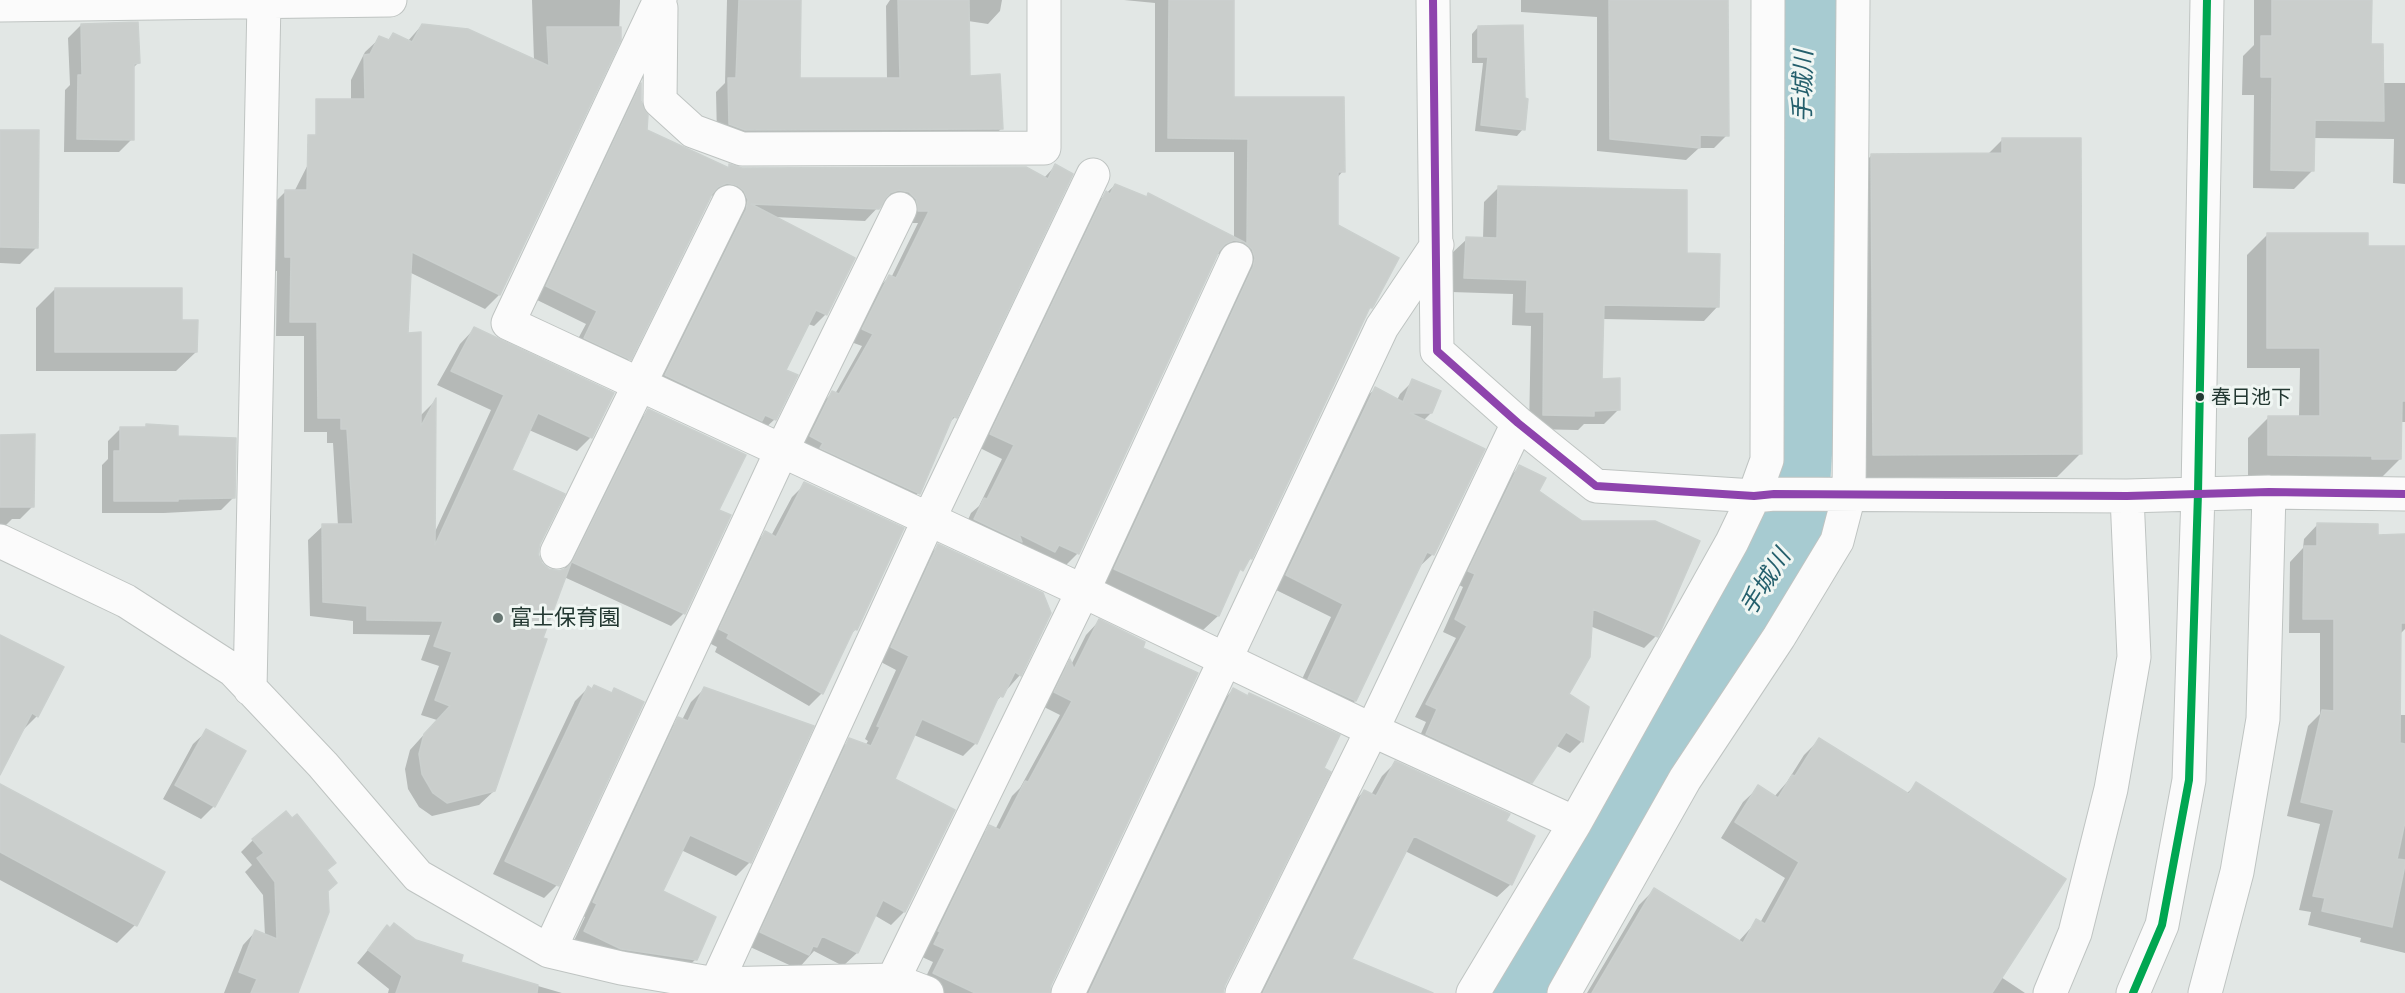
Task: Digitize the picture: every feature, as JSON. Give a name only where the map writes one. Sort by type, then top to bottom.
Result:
[{"type":"street","points":[[0,5],[390,0]]},
{"type":"street","points":[[660,0],[660,101],[693,131],[742,149],[789,149],[1044,148],[1044,0]]},
{"type":"street","points":[[660,0],[507,323],[1083,591],[1372,730],[1575,823]]},
{"type":"street","points":[[1433,0],[1437,351],[1518,423],[1596,486],[1764,495],[2127,496],[2269,492],[2405,494]]},
{"type":"street","points":[[1473,993],[1575,823],[1732,542],[1764,495],[1767,460],[1768,0]]},
{"type":"street","points":[[1564,993],[1685,779],[1779,637],[1838,541],[1853,0]]},
{"type":"street","points":[[2133,993],[2162,925],[2188,780],[2198,493],[2207,0]]},
{"type":"street","points":[[250,689],[264,2]]},
{"type":"street","points":[[716,984],[929,519],[1093,175]]},
{"type":"street","points":[[557,552],[729,202]]},
{"type":"street","points":[[549,951],[782,450],[900,209]]},
{"type":"street","points":[[1068,993],[1382,327],[1437,245]]},
{"type":"street","points":[[893,980],[1083,591],[1236,259]]},
{"type":"street","points":[[1242,993],[1372,730],[1518,423]]},
{"type":"street","points":[[2205,993],[2237,872],[2263,719],[2269,492]]},
{"type":"street","points":[[2050,993],[2075,933],[2081,911],[2111,789],[2134,657],[2127,496]]},
{"type":"street","points":[[0,541],[126,602],[232,670],[323,765],[418,876],[549,951],[621,968],[716,984],[893,980],[927,993]]},
{"type":"building","points":[[739,0],[801,0],[800,78],[900,78],[898,0],[969,0],[970,76],[1000,74],[1003,129],[745,130],[729,124],[728,78],[736,78]]},
{"type":"building","points":[[1169,0],[1234,0],[1234,97],[1344,97],[1345,172],[1338,172],[1338,225],[1399,258],[1374,305],[1370,307],[1252,559],[1250,558],[1243,571],[1240,569],[1219,616],[1114,569],[1253,267],[1255,258],[1252,249],[1244,242],[1247,244],[1248,139],[1168,138]]},
{"type":"building","points":[[1609,0],[1728,0],[1729,136],[1700,135],[1700,148],[1610,139]]},
{"type":"building","points":[[2272,0],[2372,0],[2371,44],[2383,44],[2384,121],[2315,120],[2314,171],[2271,170],[2272,77],[2261,77],[2261,36],[2272,36]]},
{"type":"building","points":[[138,22],[140,63],[134,64],[134,140],[77,139],[78,75],[82,75],[81,24]]},
{"type":"building","points":[[422,24],[468,29],[549,66],[547,27],[621,27],[621,40],[500,295],[412,252],[408,333],[421,332],[421,426],[436,398],[435,545],[504,395],[451,371],[474,327],[614,393],[592,438],[538,413],[512,470],[565,494],[540,544],[538,554],[542,563],[549,569],[559,571],[567,568],[571,563],[543,638],[547,639],[495,791],[447,803],[433,793],[422,774],[419,754],[424,734],[450,706],[435,700],[452,652],[434,646],[443,621],[367,620],[367,606],[323,602],[322,524],[353,524],[347,429],[341,429],[341,418],[318,418],[317,322],[290,322],[291,257],[285,257],[285,190],[307,190],[308,135],[316,135],[316,99],[365,99],[364,55],[370,54],[379,36],[389,40],[393,33],[412,42]]},
{"type":"building","points":[[1523,25],[1525,98],[1528,99],[1525,130],[1481,125],[1488,57],[1478,57],[1478,26]]},
{"type":"building","points":[[641,83],[641,101],[648,115],[647,130],[729,168],[729,164],[742,168],[1026,167],[1048,179],[1055,164],[1073,174],[957,418],[953,416],[920,494],[820,448],[823,443],[810,436],[832,391],[839,394],[873,334],[862,329],[889,275],[896,278],[929,211],[918,211],[916,199],[909,192],[899,190],[890,193],[879,209],[751,204],[855,258],[827,315],[816,310],[786,370],[798,375],[776,420],[765,415],[762,421],[665,375],[746,210],[748,200],[744,191],[738,186],[727,183],[718,187],[712,194],[631,360],[584,338],[597,311],[546,286]]},
{"type":"building","points":[[0,130],[39,130],[38,248],[0,247]]},
{"type":"building","points":[[2002,138],[2081,138],[2082,454],[1873,455],[1871,154],[2002,153]]},
{"type":"building","points":[[1115,184],[1147,197],[1148,193],[1244,242],[1234,240],[1225,244],[1219,251],[1079,554],[1059,545],[1055,552],[1019,534],[1022,542],[974,519],[984,498],[987,499],[1014,445],[990,434],[1106,191],[1110,194]]},
{"type":"building","points":[[1498,186],[1687,190],[1687,253],[1720,254],[1719,307],[1604,305],[1602,379],[1620,378],[1620,410],[1594,411],[1594,416],[1543,415],[1544,312],[1526,312],[1527,280],[1464,278],[1466,237],[1497,238]]},
{"type":"building","points":[[2267,233],[2368,233],[2368,246],[2405,246],[2405,401],[2402,401],[2401,459],[2372,459],[2372,456],[2268,455],[2268,416],[2320,416],[2320,348],[2267,348]]},
{"type":"building","points":[[55,288],[182,288],[182,320],[198,320],[197,352],[55,352]]},
{"type":"building","points":[[1412,379],[1441,391],[1432,413],[1410,413],[1485,449],[1434,555],[1427,552],[1356,701],[1308,679],[1343,604],[1286,575],[1375,387],[1403,402]]},
{"type":"building","points":[[648,409],[746,455],[719,510],[731,515],[685,614],[572,562]]},
{"type":"building","points":[[146,424],[178,426],[178,436],[236,438],[235,498],[114,501],[114,451],[120,451],[120,427],[146,427]]},
{"type":"building","points":[[35,434],[34,507],[0,507],[0,435]]},
{"type":"building","points":[[1519,465],[1546,478],[1539,491],[1582,521],[1655,521],[1700,541],[1658,637],[1593,609],[1590,657],[1569,694],[1589,707],[1583,742],[1566,732],[1532,783],[1426,734],[1437,709],[1426,704],[1467,626],[1455,619],[1475,574],[1468,571]]},
{"type":"building","points":[[804,482],[904,528],[857,630],[854,629],[823,694],[727,638],[729,634],[719,629],[765,531],[776,537]]},
{"type":"building","points":[[2317,523],[2378,524],[2378,535],[2405,534],[2405,623],[2401,623],[2400,743],[2405,744],[2405,822],[2397,859],[2405,860],[2405,865],[2392,927],[2322,911],[2325,898],[2313,896],[2334,810],[2301,802],[2322,710],[2334,711],[2334,619],[2303,619],[2304,546],[2317,546]]},
{"type":"building","points":[[938,544],[1043,593],[1051,613],[1021,676],[1015,672],[1003,697],[999,696],[977,744],[922,719],[895,779],[955,810],[905,912],[883,900],[858,953],[822,936],[817,947],[813,946],[809,955],[760,932],[849,738],[871,746],[880,727],[877,726],[909,656],[891,647]]},
{"type":"building","points":[[1099,619],[1145,642],[1143,648],[1198,673],[1051,985],[1050,993],[975,993],[933,973],[945,949],[934,944],[940,932],[938,931],[989,825],[1000,830],[1025,781],[1028,782],[1072,701],[1054,692],[1070,659],[1074,669]]},
{"type":"building","points":[[0,635],[64,667],[38,717],[32,713],[0,775]]},
{"type":"building","points":[[594,685],[612,693],[614,688],[644,702],[559,886],[505,861],[588,686],[592,689]]},
{"type":"building","points":[[704,687],[814,726],[751,863],[690,835],[663,891],[716,917],[697,960],[621,949],[584,931],[597,904],[593,902],[678,717],[688,721]]},
{"type":"building","points":[[1233,688],[1248,696],[1249,693],[1340,735],[1324,768],[1331,772],[1223,993],[1089,993]]},
{"type":"building","points":[[206,729],[246,751],[215,807],[175,785]]},
{"type":"building","points":[[1819,738],[1909,794],[1916,782],[2066,879],[1992,993],[1592,993],[1654,888],[1743,943],[1756,919],[1765,924],[1799,862],[1735,822],[1758,785],[1778,798]]},
{"type":"building","points":[[1395,761],[1510,814],[1506,821],[1535,836],[1512,885],[1414,836],[1352,959],[1433,993],[1263,993],[1364,790],[1376,796]]},
{"type":"building","points":[[0,784],[165,872],[137,926],[0,852]]},
{"type":"building","points":[[286,811],[292,818],[297,814],[336,863],[327,870],[337,883],[328,891],[329,912],[298,993],[251,993],[257,979],[239,972],[255,930],[277,939],[275,882],[257,858],[264,853],[252,839]]},
{"type":"building","points":[[394,923],[416,940],[463,955],[461,962],[538,985],[537,993],[396,993],[402,976],[368,950],[387,925],[390,928]]},
{"type":"waterway","name":"手城川","points":[[1513,993],[1792,538],[1798,446],[1804,0]]},
{"type":"transit line","points":[[1433,0],[1437,351],[1518,423],[1596,486],[1754,496],[1774,494],[2127,496],[2269,492],[2405,494]]},
{"type":"transit line","points":[[2133,993],[2162,925],[2189,780],[2198,493],[2207,0]]},
{"type":"place","name":"春日池下","points":[[2200,397]]},
{"type":"place","name":"富士保育園","points":[[498,618]]}]
